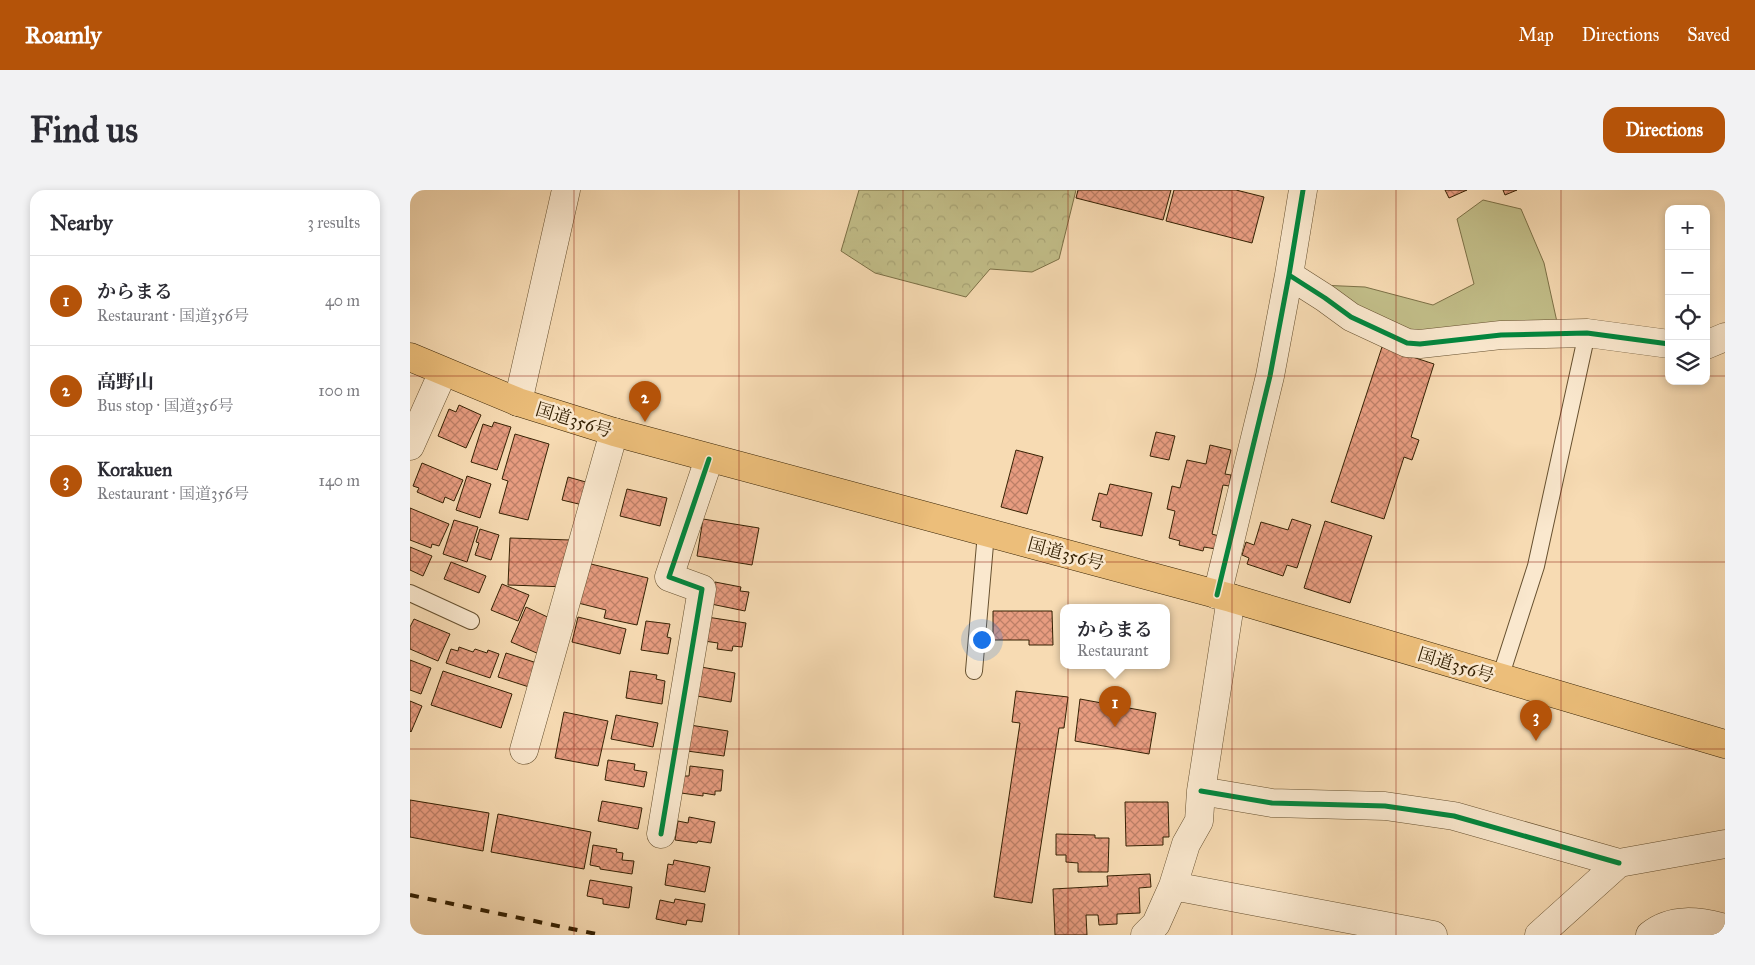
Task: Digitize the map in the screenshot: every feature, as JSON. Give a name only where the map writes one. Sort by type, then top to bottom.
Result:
[{"type":"highway","name":"国道356号","points":[[410,357],[518,402],[614,432],[1224,596],[1725,744]]},
{"type":"street","points":[[518,402],[566,190]]},
{"type":"street","points":[[1145,935],[1156,924],[1172,886],[1186,844],[1199,821],[1224,596],[1270,376],[1304,190]]},
{"type":"street","points":[[1289,275],[1351,317],[1407,343],[1420,344],[1501,335],[1586,333],[1665,343]]},
{"type":"street","points":[[1710,344],[1725,338]]},
{"type":"street","points":[[410,446],[443,372]]},
{"type":"street","points":[[524,750],[614,432]]},
{"type":"street","points":[[661,834],[702,588],[669,577],[709,458]]},
{"type":"street","points":[[1201,791],[1272,803],[1384,806],[1454,816],[1620,864],[1725,844]]},
{"type":"street","points":[[1539,935],[1620,864]]},
{"type":"street","points":[[1172,886],[1433,935]]},
{"type":"street","points":[[1650,935],[1661,926],[1683,922],[1705,922],[1725,928]]},
{"type":"lane","points":[[1500,678],[1536,566],[1586,333]]},
{"type":"lane","points":[[974,671],[986,533]]},
{"type":"lane","points":[[410,593],[471,622]]},
{"type":"green space","points":[[859,190],[1076,190],[1059,259],[1032,272],[990,269],[966,297],[875,273],[841,251]]},
{"type":"green space","points":[[1483,200],[1521,209],[1544,263],[1557,322],[1413,337],[1319,285],[1365,287],[1433,305],[1474,284],[1457,219]]},
{"type":"building","points":[[1078,190],[1171,190],[1163,220],[1076,198]]},
{"type":"building","points":[[1174,190],[1236,190],[1264,197],[1252,243],[1166,221]]},
{"type":"building","points":[[1445,190],[1467,190],[1449,198]]},
{"type":"building","points":[[1503,190],[1517,190],[1505,195]]},
{"type":"building","points":[[1382,347],[1434,364],[1411,437],[1419,440],[1412,460],[1404,457],[1384,519],[1331,502]]},
{"type":"building","points":[[459,405],[481,415],[466,448],[438,436],[449,409],[456,412]]},
{"type":"building","points":[[494,422],[511,427],[497,470],[471,462],[483,424],[492,427]]},
{"type":"building","points":[[1156,432],[1175,436],[1169,460],[1150,456]]},
{"type":"building","points":[[515,434],[549,444],[528,520],[499,513],[508,481],[502,479]]},
{"type":"building","points":[[1210,445],[1231,450],[1225,474],[1231,475],[1229,486],[1223,485],[1212,534],[1219,536],[1216,549],[1204,547],[1203,551],[1179,545],[1180,541],[1169,538],[1175,511],[1167,509],[1172,486],[1180,488],[1187,460],[1206,464]]},
{"type":"building","points":[[1016,450],[1043,457],[1027,514],[1001,507]]},
{"type":"building","points":[[422,463],[463,480],[454,501],[445,497],[443,503],[417,492],[419,488],[413,486]]},
{"type":"building","points":[[467,476],[491,484],[480,518],[456,510]]},
{"type":"building","points":[[568,477],[593,484],[587,506],[562,500]]},
{"type":"building","points":[[1110,484],[1152,493],[1142,536],[1100,527],[1101,522],[1092,520],[1099,493],[1107,495]]},
{"type":"building","points":[[627,489],[667,498],[660,526],[620,516]]},
{"type":"building","points":[[410,508],[449,524],[439,546],[432,544],[431,548],[410,540]]},
{"type":"building","points":[[703,519],[759,528],[752,565],[697,556]]},
{"type":"building","points":[[1292,519],[1311,525],[1297,568],[1287,565],[1283,576],[1247,564],[1249,558],[1242,555],[1246,542],[1254,545],[1261,522],[1288,530]]},
{"type":"building","points":[[454,520],[478,527],[467,562],[443,554]]},
{"type":"building","points":[[1325,521],[1372,536],[1350,603],[1304,588]]},
{"type":"building","points":[[480,529],[499,535],[491,560],[475,555],[479,543],[476,542]]},
{"type":"building","points":[[510,538],[570,540],[568,587],[508,585]]},
{"type":"building","points":[[410,547],[432,556],[423,576],[410,570]]},
{"type":"building","points":[[451,562],[486,576],[479,593],[444,579]]},
{"type":"building","points":[[587,563],[648,578],[637,625],[604,618],[606,610],[578,603]]},
{"type":"building","points":[[715,582],[741,587],[740,591],[749,592],[745,611],[711,604]]},
{"type":"building","points":[[502,584],[529,595],[518,621],[491,610]]},
{"type":"building","points":[[526,607],[554,620],[539,654],[511,642]]},
{"type":"building","points":[[993,611],[1052,611],[1053,645],[1029,645],[1029,640],[993,640]]},
{"type":"building","points":[[578,617],[626,629],[620,654],[572,642]]},
{"type":"building","points":[[707,617],[746,623],[742,647],[733,646],[732,651],[717,649],[718,643],[704,641]]},
{"type":"building","points":[[414,619],[450,634],[438,661],[410,649],[410,627]]},
{"type":"building","points":[[646,621],[670,624],[667,637],[671,638],[668,654],[641,650]]},
{"type":"building","points":[[459,647],[473,652],[475,649],[487,653],[488,650],[499,654],[490,678],[446,663],[451,649],[458,651]]},
{"type":"building","points":[[506,653],[537,663],[529,687],[498,677]]},
{"type":"building","points":[[410,660],[431,668],[421,694],[410,690]]},
{"type":"building","points":[[701,667],[735,673],[731,702],[697,696]]},
{"type":"building","points":[[443,671],[512,694],[501,728],[431,705]]},
{"type":"building","points":[[630,671],[657,675],[656,679],[665,681],[662,704],[626,698]]},
{"type":"building","points":[[1016,691],[1068,697],[1064,728],[1059,728],[1032,903],[994,897],[1020,723],[1012,722]]},
{"type":"building","points":[[1080,699],[1156,713],[1149,754],[1075,741]]},
{"type":"building","points":[[410,701],[422,706],[411,732],[410,731]]},
{"type":"building","points":[[564,712],[608,721],[598,766],[555,758]]},
{"type":"building","points":[[616,715],[658,723],[653,747],[611,739]]},
{"type":"building","points":[[690,725],[728,731],[724,756],[687,751]]},
{"type":"building","points":[[608,760],[635,764],[634,770],[647,772],[644,787],[605,780]]},
{"type":"building","points":[[690,766],[723,770],[721,791],[715,791],[715,795],[703,793],[703,796],[681,793],[683,776],[689,776]]},
{"type":"building","points":[[410,800],[489,813],[483,851],[410,837]]},
{"type":"building","points":[[602,801],[642,808],[638,829],[598,821]]},
{"type":"building","points":[[1125,802],[1168,802],[1169,837],[1163,837],[1163,845],[1126,846]]},
{"type":"building","points":[[498,814],[591,832],[584,869],[491,852]]},
{"type":"building","points":[[689,817],[715,822],[711,843],[675,840],[678,821],[688,823]]},
{"type":"building","points":[[1056,834],[1095,835],[1095,838],[1109,838],[1108,872],[1078,872],[1078,863],[1066,862],[1066,855],[1056,855]]},
{"type":"building","points":[[593,845],[617,849],[616,852],[623,853],[622,860],[634,861],[632,874],[600,869],[600,867],[590,865]]},
{"type":"building","points":[[674,860],[710,867],[705,892],[665,885],[668,864],[673,865]]},
{"type":"building","points":[[1150,874],[1151,887],[1139,888],[1140,913],[1117,914],[1117,924],[1099,925],[1098,915],[1086,915],[1087,935],[1055,935],[1053,889],[1108,886],[1107,876]]},
{"type":"building","points":[[590,880],[632,887],[629,908],[603,904],[603,899],[587,896]]},
{"type":"building","points":[[675,899],[705,904],[702,922],[687,920],[686,925],[656,919],[660,900],[674,903]]},
{"type":"railway","points":[[410,895],[601,935]]},
{"type":"cycle path","points":[[1303,190],[1289,275],[1351,317],[1407,343],[1420,344],[1501,335],[1587,333],[1665,343]]},
{"type":"cycle path","points":[[1217,595],[1270,376],[1289,275]]},
{"type":"cycle path","points":[[661,834],[702,589],[669,577],[709,459]]},
{"type":"cycle path","points":[[1201,791],[1272,803],[1385,806],[1454,816],[1619,863]]},
{"type":"place","name":"高野山","points":[[645,422]]},
{"type":"place","name":"からまる","points":[[1115,727]]},
{"type":"place","name":"Korakuen","points":[[1536,741]]}]
